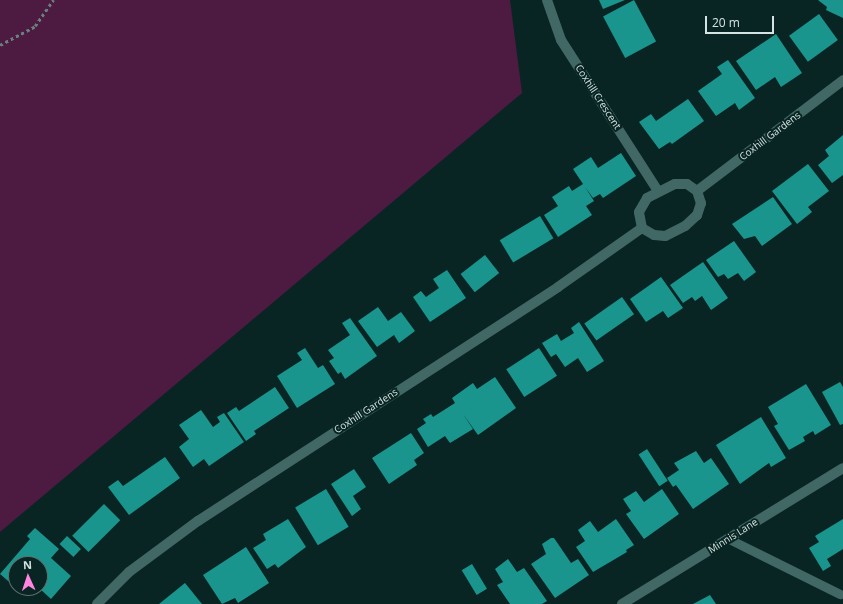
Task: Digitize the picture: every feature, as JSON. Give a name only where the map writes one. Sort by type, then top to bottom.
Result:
[{"type":"street","name":"Coxhill Crescent","points":[[547,0],[561,40],[658,191]]},
{"type":"street","name":"Coxhill Gardens","points":[[697,191],[843,80]]},
{"type":"street","points":[[675,184],[687,184],[697,191],[701,203],[697,216],[685,226],[665,236],[654,235],[642,228],[639,212],[647,198],[658,191],[675,184]]},
{"type":"street","name":"Coxhill Gardens","points":[[97,604],[129,572],[192,525],[558,287],[642,228]]},
{"type":"street","name":"Minnis Lane","points":[[625,603],[843,468]]},
{"type":"lane","points":[[728,539],[840,594]]},
{"type":"path","points":[[0,45],[35,26],[53,0]]},
{"type":"shaded area","points":[[0,0],[510,0],[522,93],[0,532]]},
{"type":"building","points":[[599,0],[625,0],[603,9]]},
{"type":"building","points":[[634,0],[656,41],[625,58],[603,16]]},
{"type":"building","points":[[818,0],[843,0],[843,18],[826,10],[827,7]]},
{"type":"building","points":[[819,14],[838,40],[808,62],[789,36]]},
{"type":"building","points":[[776,34],[802,73],[781,87],[775,77],[756,90],[736,61]]},
{"type":"building","points":[[728,60],[755,98],[739,110],[735,103],[716,116],[698,91],[722,74],[717,67]]},
{"type":"building","points":[[688,99],[704,121],[672,144],[670,142],[659,149],[639,122],[651,114],[656,121]]},
{"type":"building","points":[[843,135],[843,175],[832,183],[818,165],[829,156],[825,150]]},
{"type":"building","points":[[621,153],[636,176],[603,198],[600,194],[593,198],[585,187],[594,201],[586,206],[592,215],[558,237],[544,215],[558,206],[552,197],[569,186],[572,191],[583,184],[573,169],[591,157],[598,168]]},
{"type":"building","points":[[808,164],[829,191],[808,207],[812,212],[797,224],[772,191]]},
{"type":"building","points":[[773,197],[792,224],[762,246],[755,236],[744,239],[732,224]]},
{"type":"building","points":[[540,216],[553,238],[513,262],[500,240]]},
{"type":"building","points":[[734,241],[756,272],[744,281],[738,273],[728,279],[724,274],[718,277],[706,260]]},
{"type":"building","points":[[485,255],[499,273],[475,292],[461,274]]},
{"type":"building","points":[[703,262],[728,298],[711,310],[702,296],[695,301],[692,297],[683,303],[670,285]]},
{"type":"building","points":[[447,270],[466,298],[430,322],[413,297],[421,291],[426,297],[439,288],[433,279]]},
{"type":"building","points":[[661,277],[683,308],[668,318],[663,311],[646,322],[630,299]]},
{"type":"building","points":[[622,297],[634,314],[596,341],[584,323]]},
{"type":"building","points":[[378,307],[388,321],[401,312],[415,331],[399,343],[394,335],[377,347],[358,321]]},
{"type":"building","points":[[350,318],[377,356],[345,379],[341,372],[338,374],[329,361],[334,358],[328,350],[350,335],[342,323]]},
{"type":"building","points":[[579,322],[604,361],[587,372],[578,358],[565,367],[556,354],[551,357],[542,343],[557,334],[561,341],[574,333],[571,328]]},
{"type":"building","points":[[305,348],[318,368],[323,365],[335,384],[297,408],[277,376],[302,360],[297,353]]},
{"type":"building","points":[[539,348],[557,376],[524,397],[506,369]]},
{"type":"building","points":[[495,377],[516,408],[478,435],[463,414],[473,429],[450,443],[445,436],[428,447],[417,429],[426,423],[423,419],[431,414],[433,417],[455,403],[452,398],[473,383],[477,389]]},
{"type":"building","points":[[840,382],[843,387],[843,424],[840,425],[822,392]]},
{"type":"building","points":[[806,384],[831,425],[815,435],[813,431],[803,437],[805,441],[789,450],[774,426],[778,424],[768,407]]},
{"type":"building","points":[[275,387],[289,408],[254,431],[256,434],[246,441],[227,413],[236,407],[239,411]]},
{"type":"building","points":[[201,410],[213,427],[220,422],[217,417],[224,413],[244,442],[209,466],[204,459],[193,467],[179,447],[189,439],[179,425]]},
{"type":"building","points":[[761,417],[786,458],[771,467],[769,463],[740,484],[716,445]]},
{"type":"building","points":[[411,433],[424,453],[414,460],[417,465],[389,484],[372,458]]},
{"type":"building","points":[[647,449],[668,481],[659,486],[639,454]]},
{"type":"building","points":[[696,451],[704,463],[711,458],[729,484],[693,509],[676,485],[673,487],[667,478],[679,470],[674,463]]},
{"type":"building","points":[[165,457],[180,478],[129,515],[108,487],[118,480],[123,486]]},
{"type":"building","points":[[354,469],[366,487],[353,496],[361,509],[352,516],[331,484]]},
{"type":"building","points":[[326,489],[349,527],[318,545],[295,508]]},
{"type":"building","points":[[662,489],[679,514],[644,539],[626,514],[631,511],[623,499],[636,491],[644,502]]},
{"type":"building","points":[[104,504],[120,520],[88,552],[72,536]]},
{"type":"building","points":[[288,519],[306,547],[278,568],[275,564],[267,569],[253,548],[266,540],[263,534]]},
{"type":"building","points":[[616,519],[634,545],[626,550],[627,552],[593,572],[576,547],[585,541],[578,530],[590,521],[598,532]]},
{"type":"building","points":[[843,519],[843,549],[827,559],[831,566],[823,571],[809,548],[819,542],[815,536]]},
{"type":"building","points":[[35,528],[59,549],[51,558],[71,576],[51,599],[48,596],[48,556],[15,556],[30,539],[27,536]]},
{"type":"building","points":[[67,536],[81,549],[73,557],[59,544]]},
{"type":"building","points":[[551,538],[554,538],[571,563],[578,559],[589,575],[555,598],[531,564],[546,554],[542,544]]},
{"type":"building","points":[[246,547],[269,583],[238,603],[235,598],[222,604],[203,575]]},
{"type":"building","points":[[508,559],[517,572],[524,568],[547,601],[542,604],[510,604],[497,585],[503,582],[495,569]]},
{"type":"building","points":[[472,564],[487,589],[477,595],[462,570]]},
{"type":"building","points":[[8,565],[8,581],[0,574]]},
{"type":"building","points":[[185,583],[202,604],[159,604]]},
{"type":"building","points":[[710,595],[716,604],[693,604]]}]
